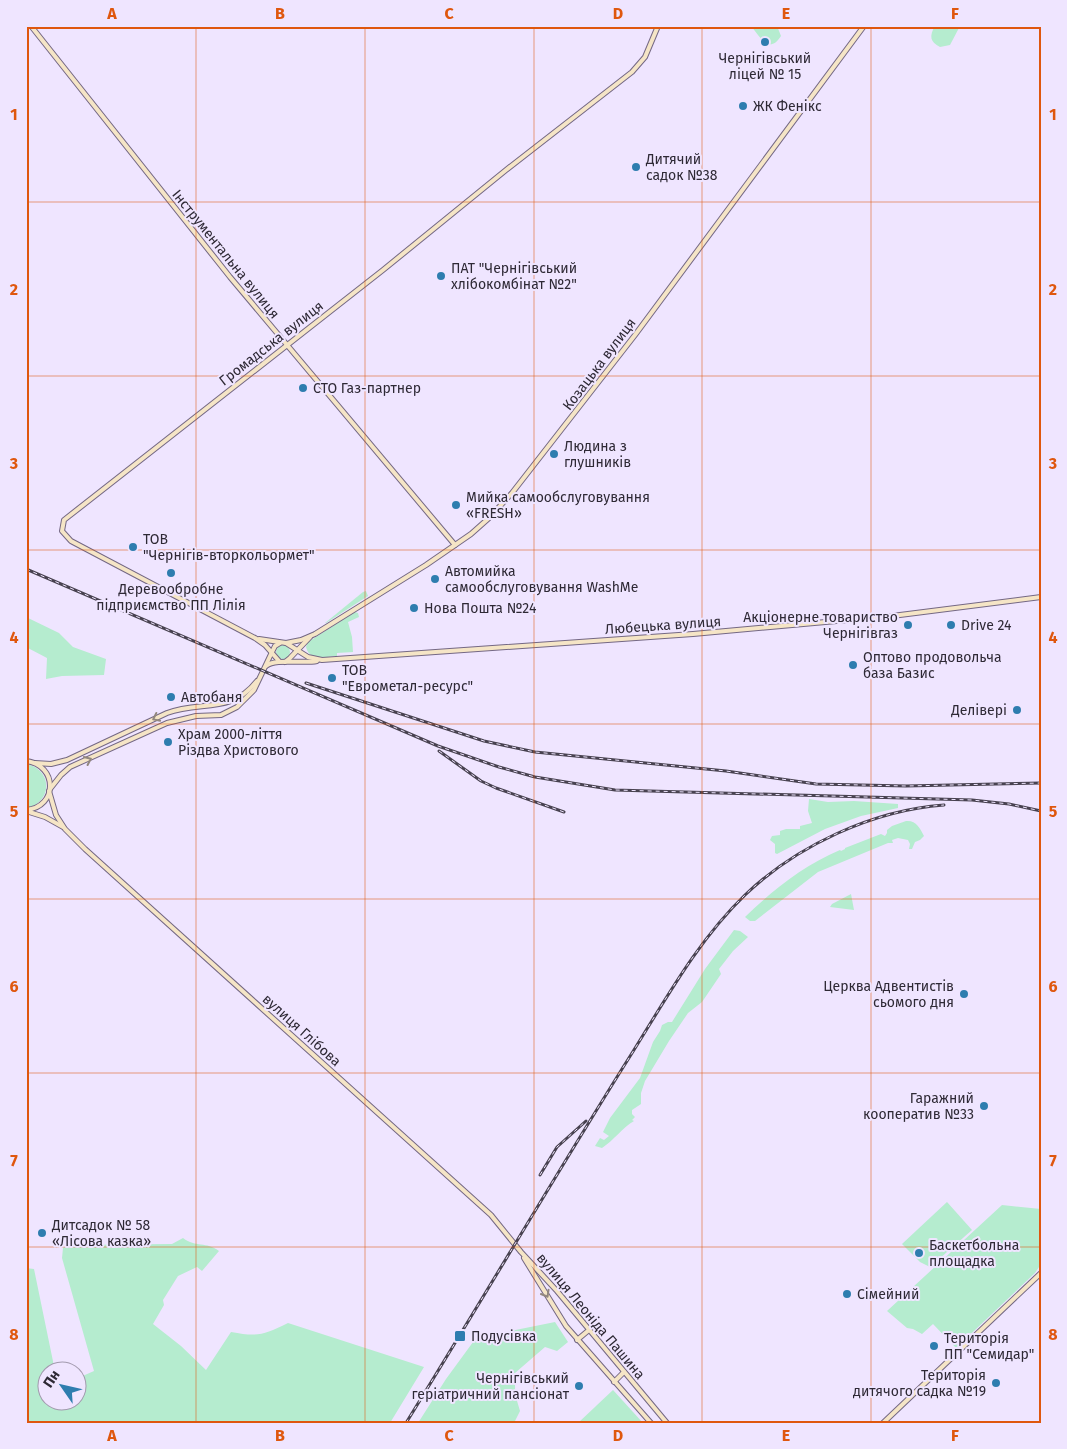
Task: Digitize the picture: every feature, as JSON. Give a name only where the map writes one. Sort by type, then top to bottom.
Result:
[{"type":"main road","name":"Інструментальна вулиця","points":[[31,26],[173,207],[455,545]]},
{"type":"main road","name":"Громадська вулиця","points":[[255,638],[71,541],[64,535],[62,525],[68,516],[92,496],[373,278],[512,165],[632,72],[645,57],[658,26]]},
{"type":"main road","name":"Козацька вулиця","points":[[287,644],[312,636],[455,545],[489,518],[535,464],[646,321],[864,26]]},
{"type":"main road","name":"Любецька вулиця","points":[[287,644],[308,657],[322,660],[693,634],[892,616],[1041,597]]},
{"type":"main road","points":[[281,662],[290,658],[312,636]]},
{"type":"main road","points":[[255,638],[287,644],[293,653],[290,658]]},
{"type":"main road","points":[[255,638],[273,652],[281,662]]},
{"type":"main road","points":[[306,641],[304,648],[308,657]]},
{"type":"main road","points":[[26,811],[43,803],[50,790],[66,770],[162,725],[185,718],[221,715],[237,707],[250,695],[267,660],[280,643]]},
{"type":"main road","points":[[267,647],[267,660]]},
{"type":"main road","points":[[265,666],[270,662],[298,663],[322,660]]},
{"type":"main road","points":[[26,761],[51,764],[67,760],[180,708],[219,705],[232,701],[250,688],[261,675]]},
{"type":"main road","name":"вулиця Глібова","points":[[35,763],[47,773],[56,815],[65,829],[113,876],[481,1206],[521,1252]]},
{"type":"main road","name":"вулиця Глібова","points":[[26,811],[45,817],[65,829]]},
{"type":"main road","name":"вулиця Леоніда Пашина","points":[[521,1252],[551,1284],[666,1423]]},
{"type":"main road","name":"вулиця Леоніда Пашина","points":[[521,1252],[556,1312],[577,1340],[650,1423]]},
{"type":"main road","points":[[883,1423],[1041,1272]]},
{"type":"main road","points":[[577,1340],[589,1330]]},
{"type":"main road","points":[[614,1382],[624,1372]]},
{"type":"green space","points":[[751,26],[777,26],[781,36],[773,44],[769,44],[761,39]]},
{"type":"green space","points":[[935,26],[960,26],[950,45],[940,47],[932,41],[932,33]]},
{"type":"green space","points":[[366,591],[368,596],[325,623],[363,592]]},
{"type":"green space","points":[[355,612],[358,613],[359,617],[348,622],[353,652],[337,653],[337,656],[323,657],[310,654],[306,647],[308,642]]},
{"type":"green space","points":[[26,617],[59,633],[73,647],[106,659],[104,675],[62,676],[46,679],[47,658],[26,647]]},
{"type":"green space","points":[[280,645],[286,645],[290,652],[286,659],[280,659],[276,655],[276,649]]},
{"type":"green space","points":[[26,764],[35,767],[41,772],[46,786],[41,800],[35,805],[26,808]]},
{"type":"green space","points":[[809,799],[828,802],[854,801],[898,804],[898,808],[861,816],[825,829],[777,854],[775,853],[775,844],[770,840],[772,836],[780,835],[780,831],[786,829],[800,829],[800,826],[812,823],[808,811]]},
{"type":"green space","points":[[906,821],[915,823],[924,836],[915,842],[912,849],[909,849],[910,844],[908,840],[898,838],[892,840],[893,843],[888,843],[818,872],[755,921],[750,921],[745,917],[778,888],[814,863],[826,856],[881,834],[885,836],[887,830],[892,826]]},
{"type":"green space","points":[[851,894],[854,910],[830,907],[832,904]]},
{"type":"green space","points":[[734,930],[740,931],[748,937],[733,951],[719,969],[721,974],[702,1002],[688,1013],[669,1041],[645,1081],[641,1093],[641,1104],[632,1110],[632,1114],[635,1117],[632,1120],[634,1121],[602,1148],[595,1146],[600,1138],[604,1140],[609,1136],[603,1132],[610,1118],[640,1078],[653,1042],[662,1025],[672,1022],[705,969]]},
{"type":"green space","points":[[947,1202],[972,1230],[930,1267],[920,1262],[902,1244]]},
{"type":"green space","points":[[1002,1205],[1041,1209],[1041,1264],[1035,1273],[956,1348],[933,1324],[922,1334],[907,1328],[887,1311]]},
{"type":"green space","points":[[183,1238],[192,1243],[210,1246],[219,1251],[202,1271],[197,1267],[178,1276],[163,1300],[164,1305],[153,1324],[181,1346],[206,1370],[231,1332],[254,1335],[288,1323],[424,1367],[390,1423],[26,1423],[26,1268],[34,1269],[53,1362],[38,1362],[38,1412],[88,1412],[88,1374],[94,1371],[62,1258],[63,1248],[68,1245],[172,1244]]},
{"type":"green space","points":[[555,1322],[568,1342],[557,1351],[545,1347],[515,1373],[515,1394],[520,1411],[514,1423],[418,1423],[446,1379],[476,1338]]},
{"type":"green space","points":[[613,1390],[643,1423],[578,1423]]},
{"type":"railway","points":[[26,569],[438,746],[535,777],[615,790],[972,800],[1009,804],[1041,811]]},
{"type":"railway","points":[[306,683],[484,741],[535,752],[726,771],[816,784],[906,786],[1041,783]]},
{"type":"railway","points":[[439,751],[481,781],[564,812]]},
{"type":"railway","points":[[406,1423],[664,1001],[694,956],[727,914],[765,877],[812,846],[863,823],[890,814],[944,805]]},
{"type":"railway","points":[[540,1175],[557,1147],[586,1121]]},
{"type":"place","name":"Чернігівський ліцей № 15","points":[[765,42]]},
{"type":"place","name":"ЖК Фенікс","points":[[743,106]]},
{"type":"place","name":"Дитячий садок №38","points":[[636,167]]},
{"type":"place","name":"ПАТ \"Чернігівський хлібокомбінат №2\"","points":[[441,276]]},
{"type":"place","name":"СТО Газ-партнер","points":[[303,388]]},
{"type":"place","name":"Людина з глушників","points":[[554,454]]},
{"type":"place","name":"Мийка самообслуговування «FRESH»","points":[[456,505]]},
{"type":"place","name":"ТОВ \"Чернігів-вторкольормет\"","points":[[133,547]]},
{"type":"place","name":"Деревообробне підприємство ПП Лілія","points":[[171,573]]},
{"type":"place","name":"Автомийка самообслуговування WashMe","points":[[435,579]]},
{"type":"place","name":"Нова Пошта №24","points":[[414,608]]},
{"type":"place","name":"Акціонерне товариство Чернігівгаз","points":[[908,625]]},
{"type":"place","name":"Drive 24","points":[[951,625]]},
{"type":"place","name":"Оптово продовольча база Базис","points":[[853,665]]},
{"type":"place","name":"ТОВ \"Еврометал-ресурс\"","points":[[332,678]]},
{"type":"place","name":"Автобаня","points":[[171,697]]},
{"type":"place","name":"Делівері","points":[[1017,710]]},
{"type":"place","name":"Храм 2000-ліття Різдва Христового","points":[[168,742]]},
{"type":"place","name":"Церква Адвентистів сьомого дня","points":[[964,994]]},
{"type":"place","name":"Гаражний кооператив №33","points":[[984,1106]]},
{"type":"place","name":"Дитсадок № 58 «Лісова казка»","points":[[42,1233]]},
{"type":"place","name":"Баскетбольна площадка","points":[[919,1253]]},
{"type":"place","name":"Сімейний","points":[[847,1294]]},
{"type":"place","name":"Подусівка","points":[[460,1336]]},
{"type":"place","name":"Територія ПП \"Семидар\"","points":[[934,1346]]},
{"type":"place","name":"Територія дитячого садка №19","points":[[996,1383]]},
{"type":"place","name":"Чернігівський геріатричний пансіонат","points":[[579,1386]]}]
